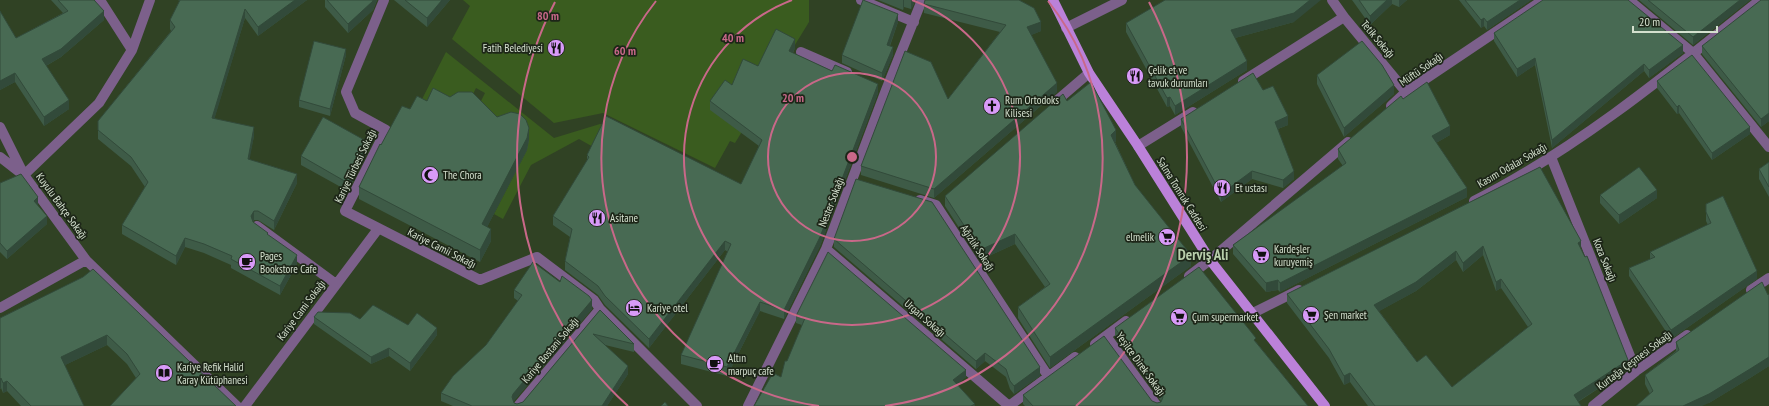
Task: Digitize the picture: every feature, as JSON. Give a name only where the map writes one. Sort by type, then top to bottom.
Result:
[{"type":"main road","name":"Salma Tomruk Caddesi","points":[[1053,0],[1089,73],[1138,146],[1210,260],[1326,406]]},
{"type":"street","points":[[100,0],[132,50]]},
{"type":"street","name":"Kuyulu Bahçe Sokağı","points":[[150,0],[132,50],[99,103],[24,175],[86,260],[237,406]]},
{"type":"street","name":"Kariye Türbesi Sokağı","points":[[378,229],[345,211],[386,130],[355,113],[346,92],[384,0]]},
{"type":"street","points":[[861,0],[914,22]]},
{"type":"street","name":"Nester Sokağı","points":[[748,406],[826,249],[857,180],[882,88],[914,22],[922,0]]},
{"type":"street","points":[[1066,28],[1122,0]]},
{"type":"street","name":"Tetik Sokağı","points":[[1332,0],[1344,17],[1406,92]]},
{"type":"street","name":"Müftü Sokağı","points":[[1382,113],[1406,92],[1543,0]]},
{"type":"street","points":[[1629,0],[1694,53],[1769,147]]},
{"type":"street","name":"Kasım Odalar Sokağı","points":[[1465,205],[1551,157],[1591,130],[1694,53],[1760,0]]},
{"type":"street","points":[[1231,88],[1344,17]]},
{"type":"street","points":[[801,52],[858,77]]},
{"type":"street","points":[[1048,108],[1089,73]]},
{"type":"street","points":[[1138,146],[1205,105]]},
{"type":"street","points":[[0,127],[24,175]]},
{"type":"street","points":[[1179,282],[1210,260],[1359,133]]},
{"type":"street","points":[[0,157],[24,175]]},
{"type":"street","name":"Koza Sokağı","points":[[1551,157],[1636,371]]},
{"type":"street","name":"Ağızlık Sokağı","points":[[913,198],[939,202],[1048,376]]},
{"type":"street","points":[[257,226],[336,284]]},
{"type":"street","name":"Kariye Cami Sokağı","points":[[245,406],[378,229]]},
{"type":"street","name":"Kariye Camii Sokağı","points":[[378,229],[480,280],[537,257],[594,300],[600,308],[697,406]]},
{"type":"street","name":"Urgan Sokağı","points":[[826,249],[1009,406]]},
{"type":"street","points":[[0,308],[86,260]]},
{"type":"street","points":[[1744,296],[1769,278]]},
{"type":"street","points":[[1252,314],[1309,285]]},
{"type":"street","name":"Kariye Bostani Sokağı","points":[[518,406],[600,308]]},
{"type":"street","points":[[1009,406],[1048,376],[1136,314]]},
{"type":"street","name":"Kurtağa Çeşmesi Sokağı","points":[[1593,406],[1636,371],[1693,331]]},
{"type":"street","name":"Yeşilce Direk Sokağı","points":[[1106,336],[1157,406]]},
{"type":"green space","points":[[463,0],[809,0],[809,22],[735,143],[730,141],[715,168],[603,113],[554,123],[452,39],[470,6]]},
{"type":"green space","points":[[446,52],[554,138],[600,124],[606,125],[595,148],[579,139],[531,165],[503,219],[494,214],[527,150],[477,109],[485,93],[476,88],[468,104],[417,109]]},
{"type":"building","points":[[58,0],[94,0],[104,11],[61,49],[42,59],[69,100],[44,117],[15,73],[0,81],[0,11],[16,38],[68,11]]},
{"type":"building","points":[[180,0],[295,0],[258,27],[245,9],[212,118],[254,127],[248,159],[297,174],[274,221],[258,211],[254,211],[251,216],[253,222],[268,233],[267,234],[297,255],[280,286],[231,259],[232,256],[204,244],[185,238],[176,256],[122,225],[148,182],[131,157],[98,130],[98,121],[175,27],[170,20]]},
{"type":"building","points":[[327,0],[373,0],[373,1],[348,24]]},
{"type":"building","points":[[405,0],[442,0],[427,18]]},
{"type":"building","points":[[863,0],[898,14],[887,45],[893,47],[882,73],[842,55]]},
{"type":"building","points":[[925,0],[1019,0],[1034,8],[1041,22],[1027,27],[1057,83],[934,189],[861,166],[905,51],[931,62],[948,99],[1006,25],[924,4]]},
{"type":"building","points":[[1165,0],[1310,0],[1294,13],[1231,30],[1247,61],[1175,106],[1170,97],[1167,98],[1126,23]]},
{"type":"building","points":[[1359,0],[1387,0],[1370,16]]},
{"type":"building","points":[[1465,0],[1520,0],[1487,22],[1484,18],[1481,20]]},
{"type":"building","points":[[1543,0],[1628,0],[1683,45],[1649,70],[1644,64],[1552,140],[1535,58],[1517,69],[1494,33]]},
{"type":"building","points":[[1648,0],[1740,0],[1693,37]]},
{"type":"building","points":[[1761,0],[1769,0],[1769,113],[1761,119],[1702,46]]},
{"type":"building","points":[[776,29],[795,39],[789,51],[832,71],[835,65],[878,84],[820,237],[784,310],[760,302],[727,367],[681,355],[731,244],[725,241],[649,339],[605,296],[598,286],[565,261],[572,229],[553,216],[589,157],[587,155],[606,116],[741,184],[762,140],[710,101],[725,80],[732,85],[743,59],[758,66]]},
{"type":"building","points":[[314,41],[346,49],[330,109],[299,100]]},
{"type":"building","points":[[1362,41],[1382,65],[1394,85],[1344,128],[1317,75]]},
{"type":"building","points":[[1692,55],[1750,127],[1712,153],[1679,105],[1677,107],[1657,81]]},
{"type":"building","points":[[1253,73],[1263,90],[1273,86],[1288,116],[1275,122],[1294,171],[1283,180],[1252,171],[1221,194],[1181,119]]},
{"type":"building","points":[[1091,82],[1116,130],[1111,135],[1135,185],[1191,255],[1050,357],[1018,307],[1050,284],[1015,234],[980,250],[945,196],[1063,94],[1067,101]]},
{"type":"building","points":[[1427,82],[1450,126],[1432,136],[1467,188],[1280,283],[1278,280],[1266,283],[1233,245],[1346,163],[1338,149],[1401,96],[1403,99]]},
{"type":"building","name":"The Chora","points":[[433,88],[450,97],[458,92],[472,92],[497,117],[511,112],[520,114],[526,120],[529,128],[527,138],[482,224],[491,229],[480,250],[359,187],[380,144],[381,145],[402,106],[410,109],[417,96],[427,101]]},
{"type":"building","points":[[323,117],[368,142],[348,183],[301,156]]},
{"type":"building","points":[[1769,162],[1769,187],[1759,169]]},
{"type":"building","points":[[1540,167],[1581,241],[1578,243],[1585,257],[1587,256],[1628,360],[1574,395],[1581,406],[1375,406],[1350,373],[1344,376],[1329,349],[1287,294]],"holes":[[[1483,246],[1496,282],[1501,279],[1532,324],[1452,387],[1426,355],[1417,362],[1374,305],[1416,282],[1456,251],[1463,263]]]},
{"type":"building","points":[[1639,167],[1657,190],[1619,215],[1600,195]]},
{"type":"building","points":[[21,174],[38,197],[34,201],[47,216],[7,251],[0,243],[0,183]]},
{"type":"building","points":[[856,179],[932,202],[1040,367],[1014,386],[1010,381],[1006,369],[985,353],[976,361],[834,239]]},
{"type":"building","points":[[1723,196],[1757,271],[1671,330],[1629,268],[1655,257],[1650,252],[1711,223],[1706,212],[1706,204]]},
{"type":"building","points":[[828,252],[966,370],[953,380],[975,404],[971,406],[754,406],[773,373],[781,377],[785,361],[787,361],[805,318],[796,316]]},
{"type":"building","points":[[533,262],[560,282],[562,276],[589,296],[592,300],[513,394],[512,397],[514,403],[517,404],[523,402],[600,310],[634,344],[593,334],[628,366],[602,406],[472,406],[441,393],[453,376],[486,345],[522,295],[514,290]]},
{"type":"building","points":[[1199,267],[1256,338],[1254,340],[1308,406],[1033,406],[1023,395],[1104,336],[1152,401],[1157,403],[1161,402],[1163,397],[1162,393],[1115,328]]},
{"type":"building","points":[[93,269],[236,406],[110,406],[140,374],[127,354],[107,335],[61,357],[84,406],[31,406],[7,381],[3,383],[1,378],[0,379],[0,318],[83,277]]},
{"type":"building","points":[[1762,282],[1768,295],[1769,294],[1769,357],[1709,394],[1683,406],[1636,406],[1653,391],[1645,375],[1679,350],[1676,342]]},
{"type":"building","points":[[373,305],[408,325],[417,313],[437,328],[410,363],[389,348],[371,357],[314,317],[318,312],[350,313],[360,319]]},
{"type":"building","points":[[665,402],[668,406],[661,406]]},
{"type":"place","name":"Fatih Belediyesi","points":[[556,48]]},
{"type":"place","name":"Çelik et ve tavuk durumları","points":[[1135,76]]},
{"type":"place","name":"Rum Ortodoks Kilisesi","points":[[992,106]]},
{"type":"place","name":"The Chora","points":[[430,175]]},
{"type":"place","name":"Et ustası","points":[[1222,188]]},
{"type":"place","name":"Asitane","points":[[597,218]]},
{"type":"place","name":"elmelik","points":[[1167,237]]},
{"type":"place","name":"Kardeşler kuruyemiş","points":[[1261,255]]},
{"type":"place","name":"Pages Bookstore Cafe","points":[[247,262]]},
{"type":"place","name":"Kariye otel","points":[[634,308]]},
{"type":"place","name":"Şen market","points":[[1311,315]]},
{"type":"place","name":"Çum supermarket","points":[[1179,317]]},
{"type":"place","name":"Altın marpuç cafe","points":[[715,364]]},
{"type":"place","name":"Kariye Refik Halid Karay Kütüphanesi","points":[[164,373]]},
{"type":"district","name":"Derviş Ali","points":[[1203,254]]}]
